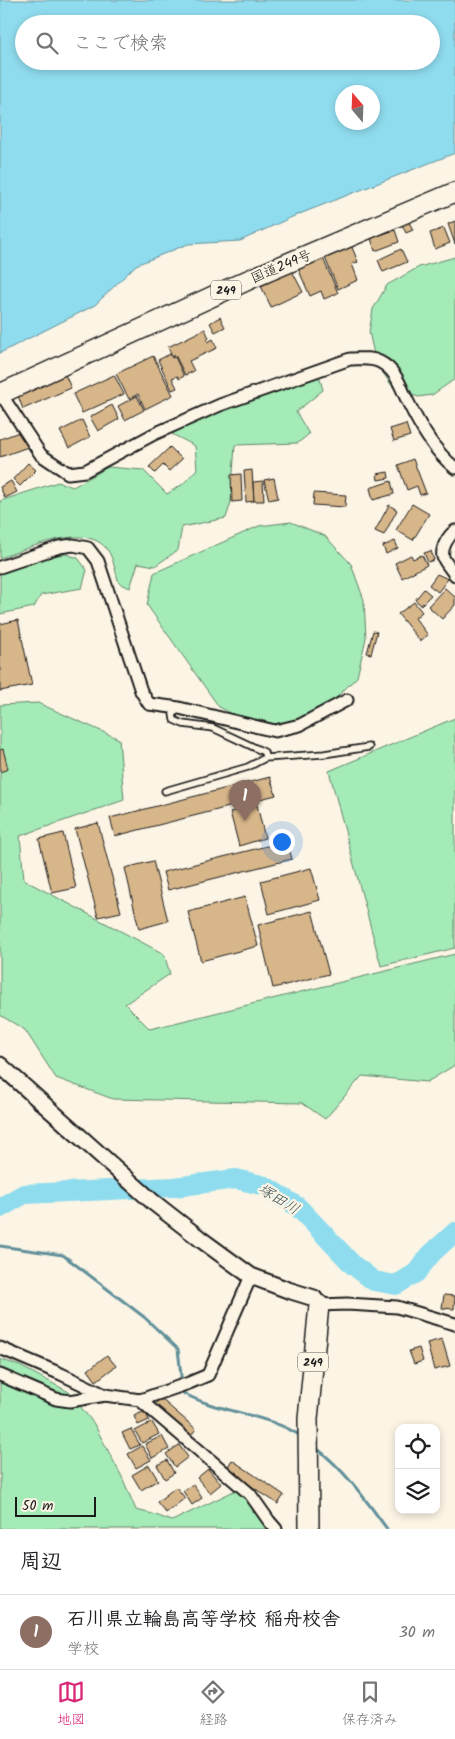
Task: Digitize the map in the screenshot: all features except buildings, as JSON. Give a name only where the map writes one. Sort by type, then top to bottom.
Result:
[{"type":"highway","name":"国道249号","points":[[0,394],[248,280],[455,192]]},
{"type":"highway","name":"249","points":[[309,1529],[308,1420],[319,1304]]},
{"type":"street","points":[[0,394],[42,455],[68,473],[85,471],[154,434],[220,405],[296,377],[350,360],[369,358],[380,362],[395,372],[408,403],[430,441],[455,468]]},
{"type":"street","points":[[455,532],[452,533],[444,545],[443,557],[455,575]]},
{"type":"street","points":[[0,567],[59,547],[73,545],[88,548],[98,561],[141,691],[149,704],[180,708],[275,731],[300,725],[347,700]]},
{"type":"street","points":[[0,1064],[153,1202],[203,1242],[252,1276],[314,1298],[319,1304],[397,1308],[455,1324]]},
{"type":"street","points":[[0,1348],[106,1395],[140,1400],[208,1375],[252,1276]]},
{"type":"street","points":[[0,1375],[56,1399],[70,1401],[106,1395]]},
{"type":"street","points":[[140,1400],[250,1494],[276,1529]]},
{"type":"lane","points":[[180,708],[173,714],[174,720],[183,724],[213,728],[264,752],[265,758]]},
{"type":"lane","points":[[165,791],[248,766],[265,758],[315,755],[369,747]]},
{"type":"green space","points":[[455,257],[455,379],[432,395],[418,397],[392,386],[376,363],[369,332],[373,309],[387,285],[419,267]]},
{"type":"green space","points":[[319,375],[323,390],[296,412],[309,434],[298,443],[235,445],[231,502],[226,518],[182,527],[178,550],[155,566],[138,563],[130,588],[119,583],[110,554],[101,543],[89,538],[58,539],[0,558],[0,501],[58,482],[73,487],[108,467],[143,470],[167,494],[183,484],[197,469],[195,446],[172,434],[215,411]]},
{"type":"green space","points":[[291,522],[325,536],[351,564],[364,600],[366,638],[357,677],[333,701],[294,723],[254,725],[219,707],[147,605],[154,573],[259,526]]},
{"type":"green space","points":[[66,554],[78,558],[87,570],[82,588],[41,595],[34,607],[0,614],[0,572],[49,556]]},
{"type":"green space","points":[[38,703],[119,739],[124,800],[20,836],[24,880],[164,954],[170,974],[125,1004],[150,1029],[455,954],[455,1065],[427,1082],[362,1076],[325,1119],[302,1103],[113,1099],[56,1078],[25,1030],[0,1015],[0,705]]},
{"type":"green space","points":[[455,718],[455,948],[381,966],[329,771]]},
{"type":"green space","points":[[0,1359],[20,1366],[69,1392],[94,1424],[122,1477],[136,1510],[172,1521],[236,1490],[262,1510],[280,1529],[0,1529]]},
{"type":"water","points":[[0,0],[455,0],[455,153],[292,217],[240,241],[188,244],[136,265],[95,305],[0,353]]},
{"type":"waterway","name":"塚田川","points":[[0,1208],[24,1194],[174,1187],[236,1179],[265,1186],[298,1207],[353,1265],[374,1281],[396,1285],[416,1273],[431,1254],[455,1232]]},
{"type":"waterway","points":[[0,1246],[63,1255],[144,1317],[178,1349],[183,1393],[212,1405],[275,1423],[302,1437]]},
{"type":"waterway","points":[[315,1447],[345,1475],[387,1529]]},
{"type":"place","name":"石川県立輪島高等学校 稲舟校舎","points":[[245,821]]}]
